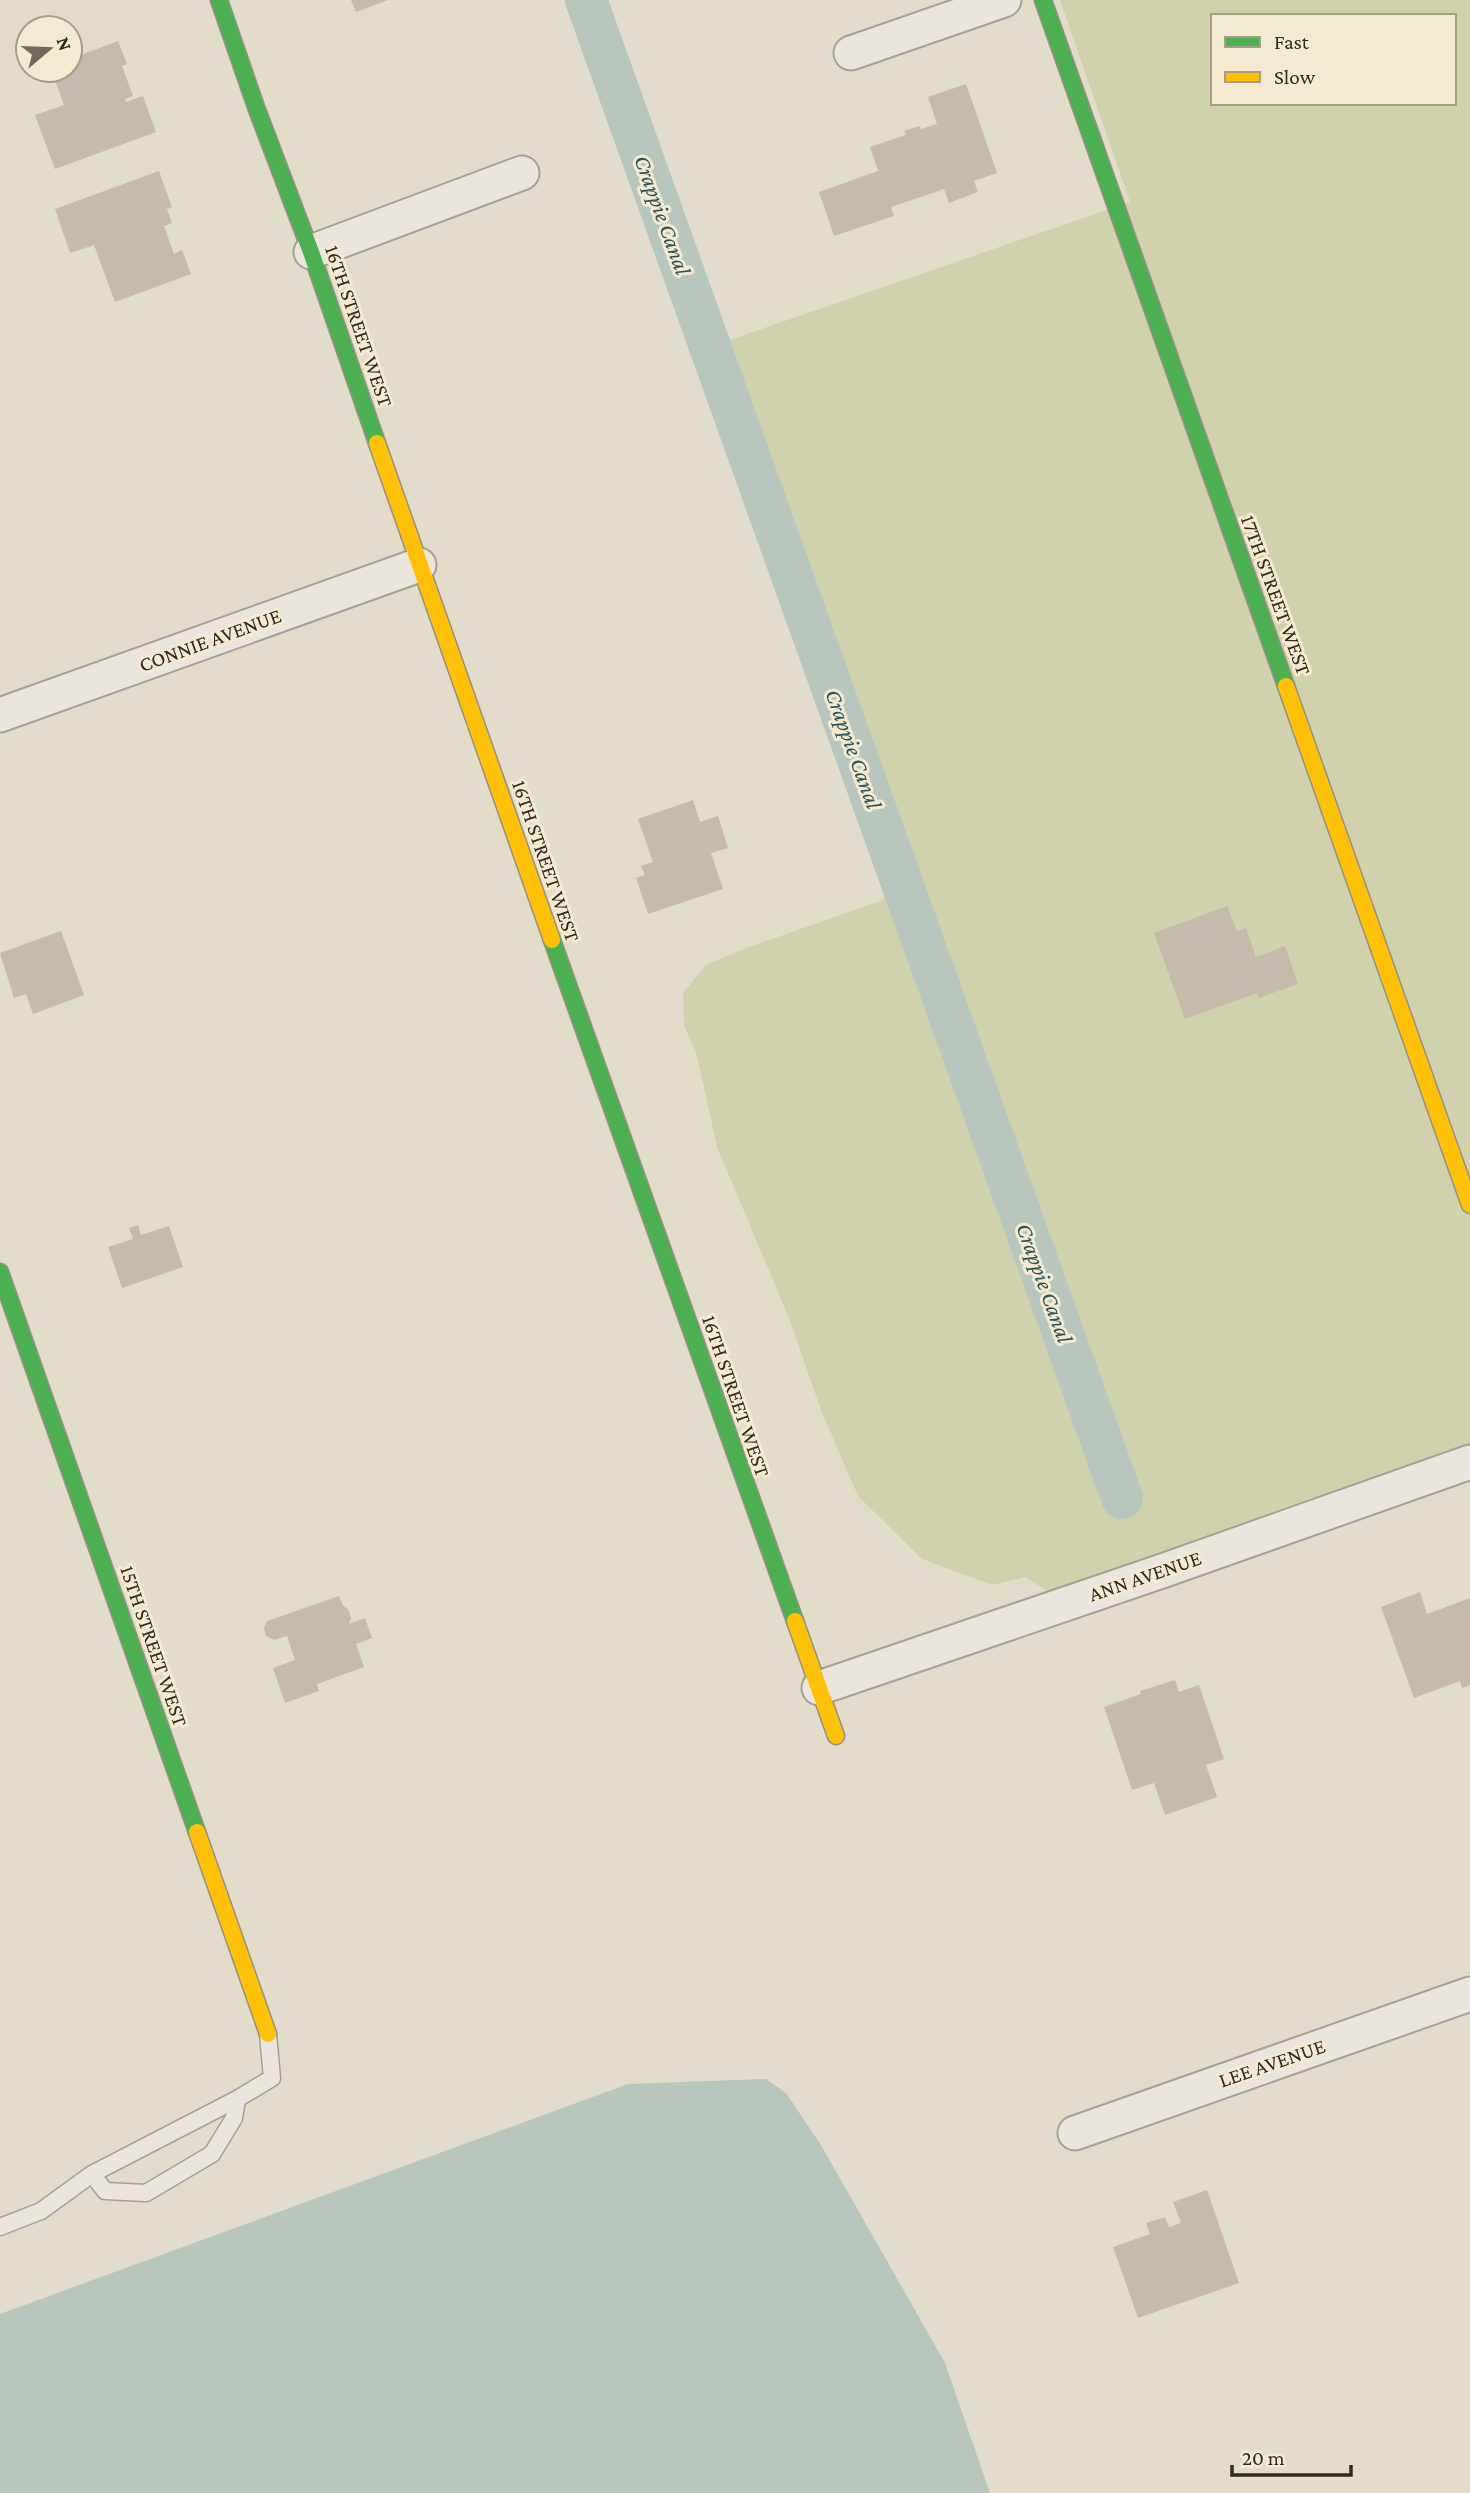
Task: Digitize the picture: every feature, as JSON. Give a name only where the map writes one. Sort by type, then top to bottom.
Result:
[{"type":"street","name":"16TH STREET WEST","points":[[219,0],[256,107],[312,251],[419,565],[836,1736]]},
{"type":"street","points":[[851,53],[1004,0]]},
{"type":"street","name":"17TH STREET WEST","points":[[1043,0],[1470,1205]]},
{"type":"street","points":[[312,251],[522,173]]},
{"type":"street","name":"CONNIE AVENUE","points":[[0,715],[419,565]]},
{"type":"street","name":"15TH STREET WEST","points":[[0,1272],[268,2034]]},
{"type":"street","name":"ANN AVENUE","points":[[819,1688],[1470,1462]]},
{"type":"street","name":"LEE AVENUE","points":[[1075,2133],[1470,1994]]},
{"type":"lane","points":[[0,2227],[41,2211],[92,2174],[272,2078],[268,2034]]},
{"type":"lane","points":[[92,2174],[105,2191],[146,2193],[155,2189],[212,2154],[234,2118],[237,2099]]},
{"type":"green space","points":[[1060,0],[1470,0],[1470,1458],[1064,1602],[1026,1577],[992,1585],[922,1559],[858,1496],[821,1410],[789,1318],[717,1147],[697,1056],[684,1025],[683,993],[706,965],[746,948],[883,900],[888,878],[721,343],[1130,202]]},
{"type":"shaded area","points":[[766,2079],[786,2093],[821,2145],[945,2363],[990,2493],[0,2493],[0,2314],[628,2084]]},
{"type":"building","points":[[351,0],[388,0],[356,12]]},
{"type":"building","points":[[118,41],[127,64],[122,66],[133,96],[125,99],[126,102],[143,96],[156,132],[55,169],[35,115],[64,105],[56,84],[84,84],[84,54]]},
{"type":"building","points":[[966,84],[997,173],[974,181],[978,192],[949,203],[944,189],[891,207],[894,216],[834,236],[819,192],[878,171],[870,147],[906,135],[904,131],[937,124],[928,97]]},
{"type":"building","points":[[159,171],[172,207],[167,209],[172,223],[164,226],[174,254],[182,250],[191,274],[115,302],[94,245],[70,253],[55,209]]},
{"type":"building","points":[[693,800],[700,822],[718,816],[728,848],[711,853],[723,889],[648,914],[636,878],[645,875],[641,866],[653,862],[638,819]]},
{"type":"building","points":[[1227,906],[1237,931],[1246,928],[1256,957],[1285,946],[1298,984],[1259,998],[1257,993],[1185,1019],[1154,933]]},
{"type":"building","points":[[61,931],[84,995],[33,1014],[26,994],[14,998],[0,953]]},
{"type":"building","points":[[138,1225],[141,1235],[169,1226],[183,1267],[122,1288],[108,1247],[133,1239],[129,1228]]},
{"type":"building","points":[[1420,1592],[1427,1614],[1470,1598],[1470,1685],[1462,1688],[1460,1681],[1414,1698],[1381,1607]]},
{"type":"building","points":[[339,1596],[343,1606],[348,1609],[351,1618],[349,1624],[365,1618],[372,1638],[356,1644],[364,1667],[317,1684],[319,1691],[285,1703],[273,1668],[295,1660],[287,1636],[274,1640],[266,1636],[264,1628],[267,1621]]},
{"type":"building","points":[[1175,1680],[1179,1692],[1199,1685],[1224,1759],[1206,1765],[1217,1797],[1165,1815],[1154,1783],[1132,1790],[1104,1707],[1141,1694],[1140,1691]]},
{"type":"building","points":[[1207,2190],[1239,2283],[1138,2318],[1113,2247],[1150,2234],[1146,2223],[1165,2217],[1169,2227],[1181,2223],[1173,2202]]},
{"type":"waterway","name":"Crappie Canal","points":[[586,0],[1122,1498]]},
{"type":"traffic: fast","points":[[219,0],[377,443]]},
{"type":"traffic: fast","points":[[1043,0],[1286,686]]},
{"type":"traffic: fast","points":[[552,940],[795,1621]]},
{"type":"traffic: fast","points":[[0,1272],[197,1832]]},
{"type":"traffic: slow","points":[[377,443],[552,940]]},
{"type":"traffic: slow","points":[[1286,686],[1470,1205]]},
{"type":"traffic: slow","points":[[795,1621],[836,1736]]},
{"type":"traffic: slow","points":[[197,1832],[268,2034]]}]
